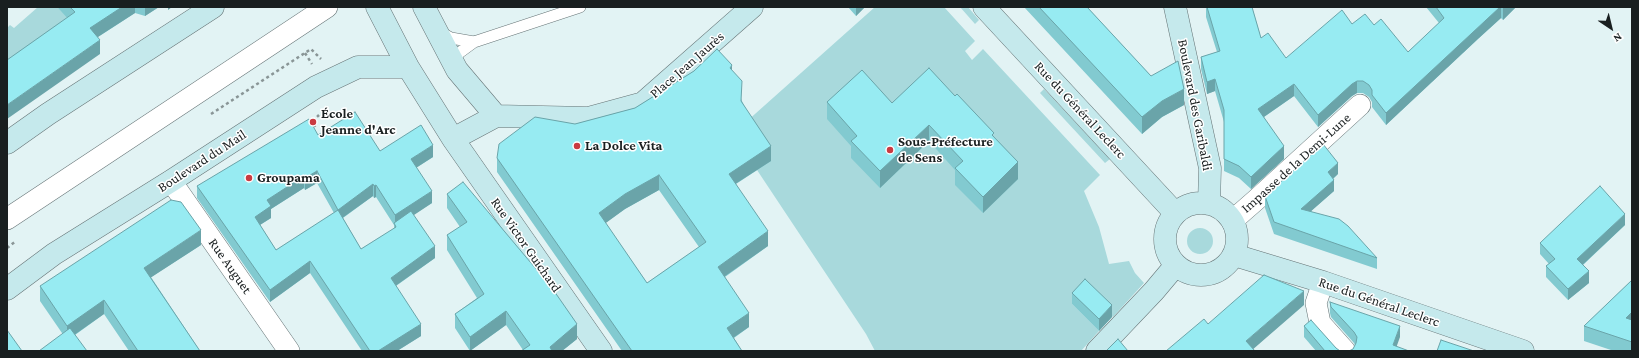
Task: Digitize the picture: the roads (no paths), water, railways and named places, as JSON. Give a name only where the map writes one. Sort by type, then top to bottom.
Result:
[{"type":"main road","points":[[7,143],[48,114],[213,7]]},
{"type":"main road","name":"Rue Victor Guichard","points":[[377,7],[408,67],[452,139],[601,351]]},
{"type":"main road","points":[[424,7],[457,70],[496,116],[452,139]]},
{"type":"main road","name":"Place Jean Jaurès","points":[[496,116],[588,118],[644,103],[729,21],[752,7]]},
{"type":"main road","name":"Rue du Général Leclerc","points":[[984,7],[1175,213]]},
{"type":"main road","name":"Boulevard des Garibaldi","points":[[1175,7],[1210,168],[1209,204]]},
{"type":"main road","name":"Boulevard du Mail","points":[[7,289],[54,254],[171,181],[316,87],[358,67],[408,67]]},
{"type":"main road","points":[[1197,203],[1209,204],[1218,207],[1226,213],[1232,221],[1237,232],[1237,243],[1234,254],[1227,264],[1218,271],[1207,275],[1196,275],[1185,272],[1175,266],[1168,256],[1164,233],[1168,222],[1175,213],[1185,206],[1197,203]]},
{"type":"main road","name":"Rue du Général Leclerc","points":[[1234,254],[1323,282],[1523,351]]},
{"type":"main road","points":[[1097,351],[1154,291],[1175,266]]},
{"type":"street","points":[[7,219],[327,7]]},
{"type":"street","name":"Impasse de la Demi-Lune","points":[[1232,221],[1360,105]]},
{"type":"street","name":"Rue Auguet","points":[[171,181],[289,351]]},
{"type":"street","points":[[1323,282],[1316,303],[1320,323],[1345,351]]},
{"type":"lane","points":[[457,70],[457,56],[459,52],[474,42],[580,7]]},
{"type":"lane","points":[[434,28],[451,38],[474,42]]},
{"type":"place","name":"École Jeanne d'Arc","points":[[313,122]]},
{"type":"place","name":"La Dolce Vita","points":[[577,146]]},
{"type":"place","name":"Sous-Préfecture de Sens","points":[[890,150]]},
{"type":"place","name":"Groupama","points":[[249,178]]}]
